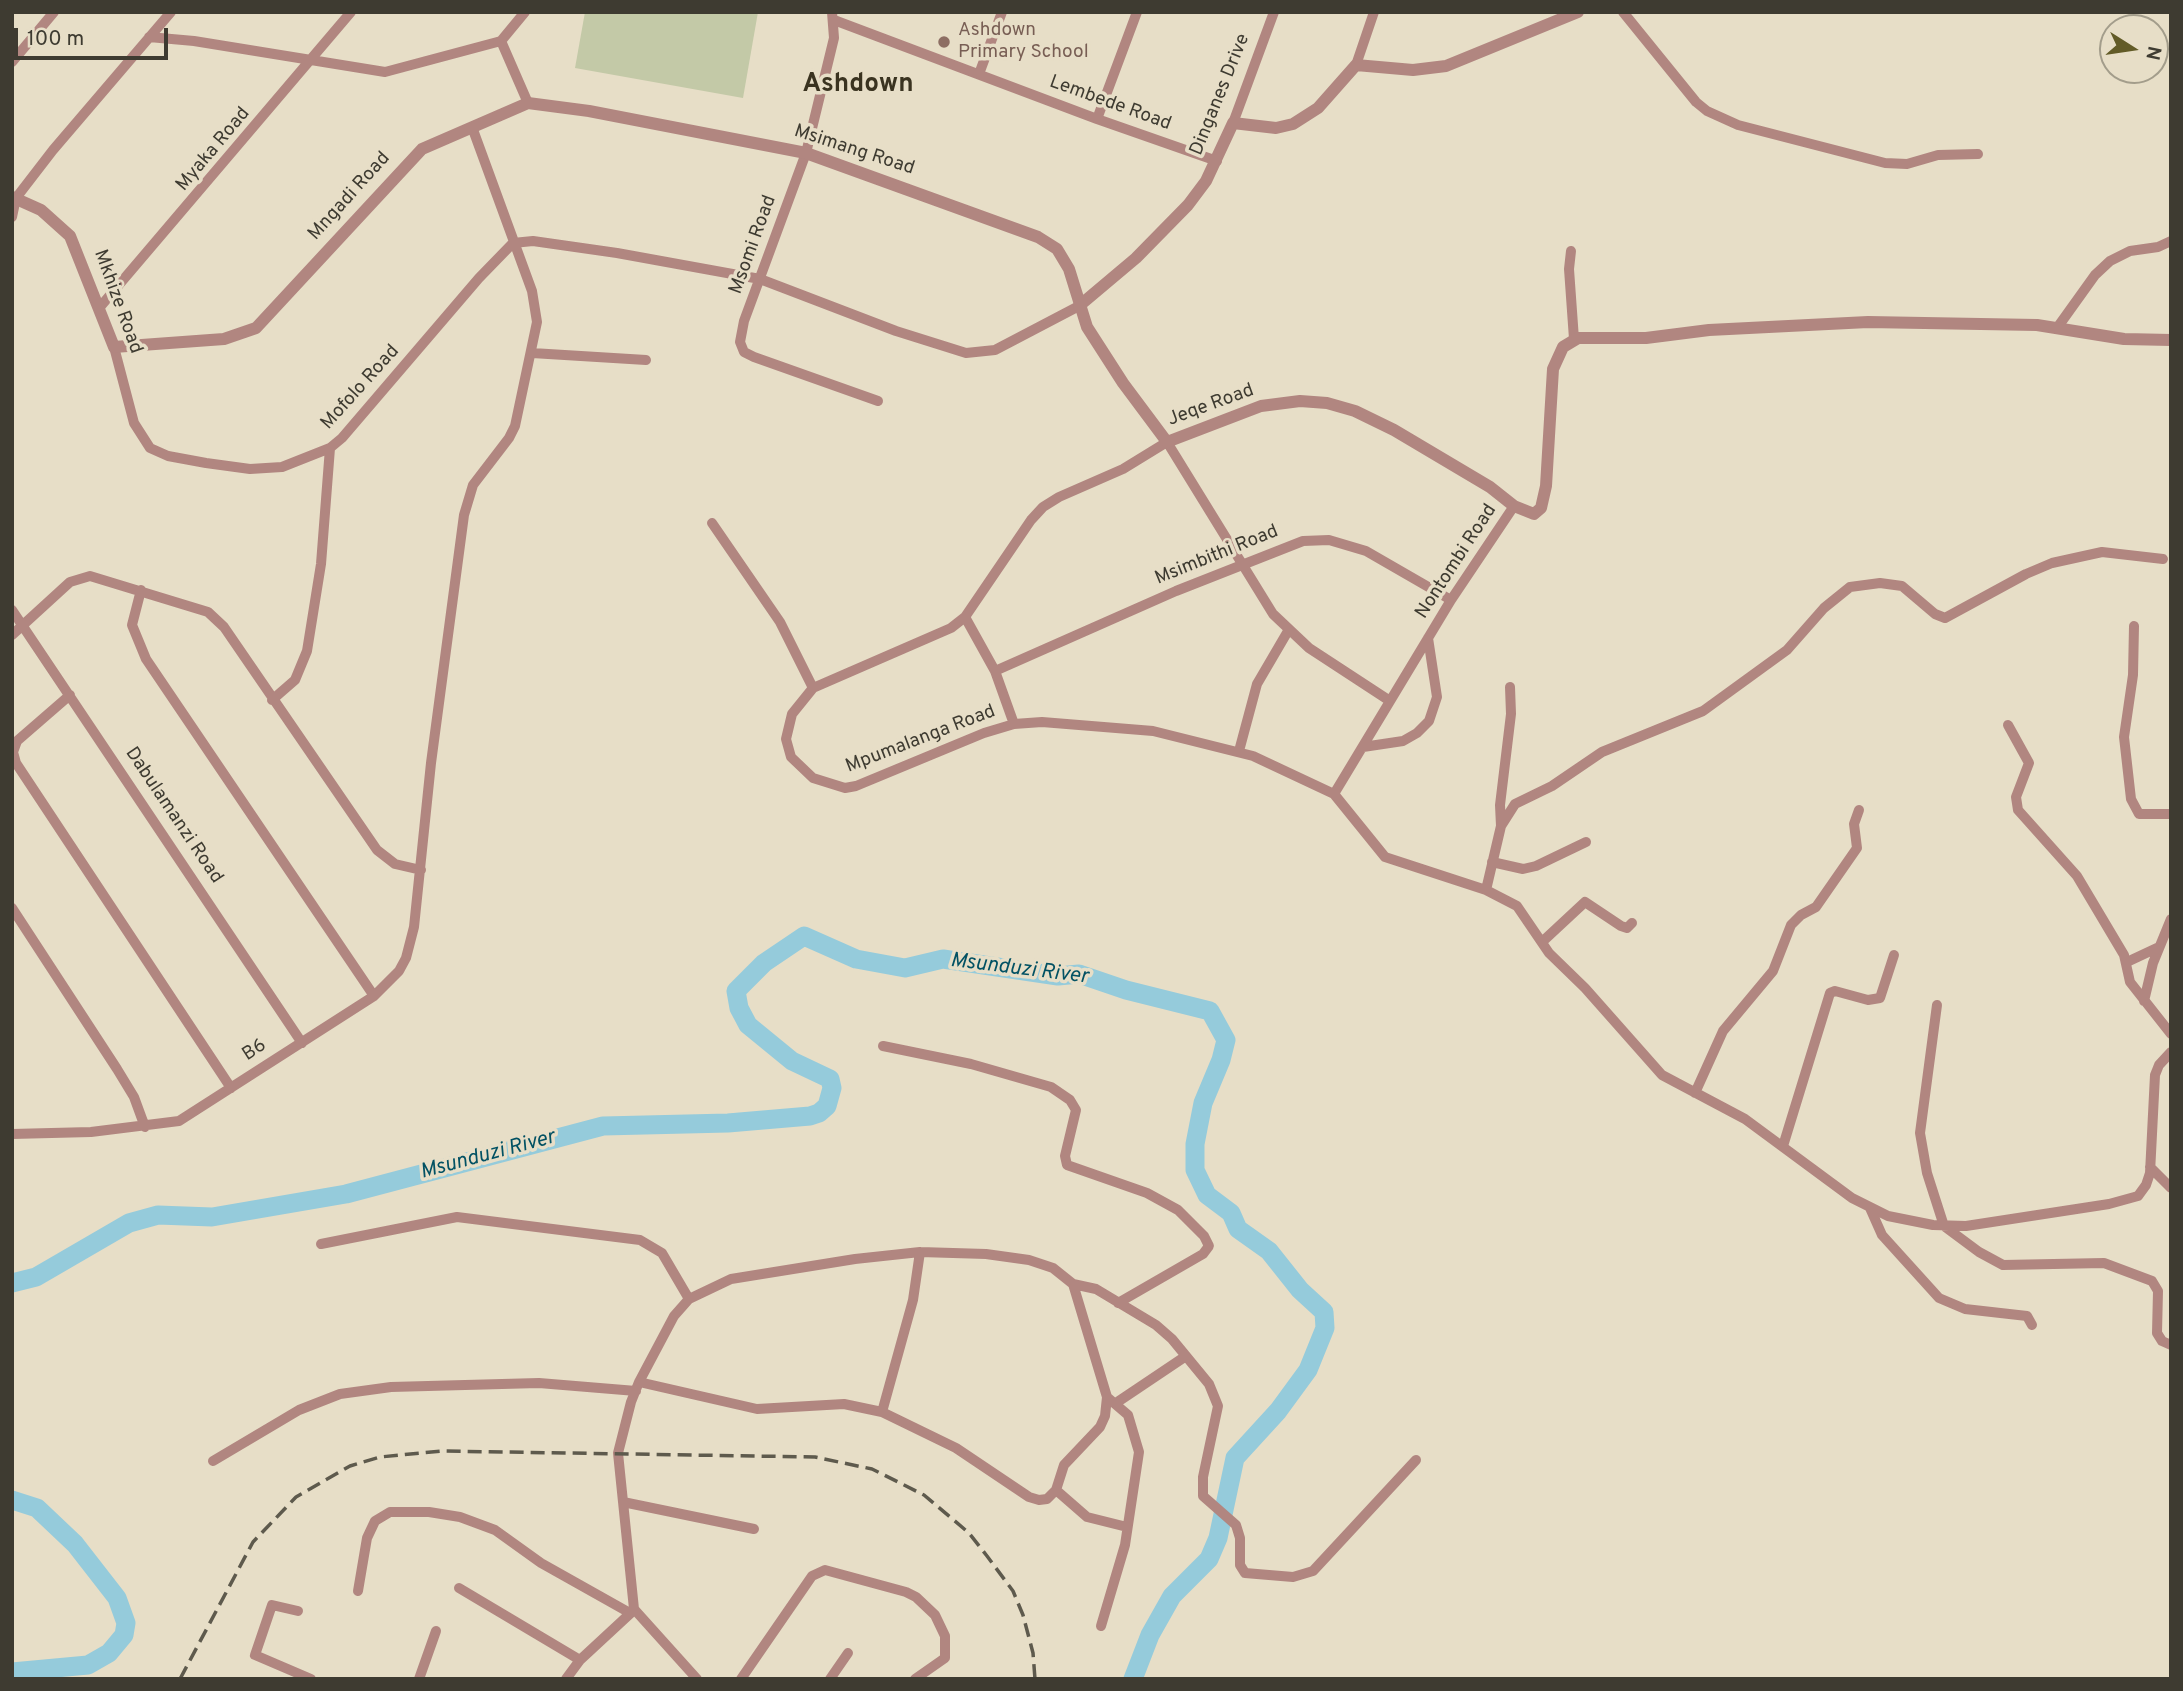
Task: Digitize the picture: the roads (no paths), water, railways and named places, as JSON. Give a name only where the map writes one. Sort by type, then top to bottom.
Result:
[{"type":"street","points":[[12,62],[54,12]]},
{"type":"street","points":[[12,218],[14,197],[171,12]]},
{"type":"street","name":"Myaka Road","points":[[100,307],[351,12]]},
{"type":"street","points":[[149,37],[194,41],[385,72],[500,41],[525,12]]},
{"type":"street","points":[[979,74],[1002,12]]},
{"type":"street","points":[[1097,119],[1137,12]]},
{"type":"street","name":"Dinganes Drive","points":[[1079,306],[1136,258],[1199,190],[1217,161],[1234,123],[1274,12]]},
{"type":"street","points":[[1234,123],[1276,128],[1300,121],[1325,102],[1356,65],[1374,12]]},
{"type":"street","points":[[1356,65],[1413,70],[1446,66],[1578,12]]},
{"type":"street","points":[[1623,12],[1696,102],[1738,125],[1885,163],[1904,164],[1938,155],[1978,154]]},
{"type":"street","name":"Lembede Road","points":[[833,16],[1097,119],[1217,161]]},
{"type":"street","name":"Msomi Road","points":[[833,16],[831,50],[806,153],[741,334],[744,352],[878,401]]},
{"type":"street","points":[[500,41],[528,103]]},
{"type":"street","name":"Msimang Road","points":[[528,103],[589,111],[806,153],[932,196],[1051,243],[1069,269],[1079,306],[1092,335],[1167,442]]},
{"type":"street","name":"Mngadi Road","points":[[114,347],[224,339],[256,328],[405,163],[422,149],[528,103]]},
{"type":"street","name":"B6","points":[[12,1133],[91,1132],[179,1121],[374,996],[399,971],[406,958],[414,927],[431,763],[466,505],[473,485],[515,426],[537,322],[536,303],[472,127]]},
{"type":"street","name":"Mkhize Road","points":[[14,197],[41,210],[70,236],[114,347],[134,423],[150,448]]},
{"type":"street","points":[[513,243],[533,241],[617,253],[760,279],[928,342],[978,354],[1012,343],[1079,306]]},
{"type":"street","points":[[2057,328],[2095,275],[2109,261],[2130,251],[2158,247],[2171,241]]},
{"type":"street","name":"Mofolo Road","points":[[150,448],[168,456],[206,463],[266,469],[282,467],[330,448],[513,243]]},
{"type":"street","points":[[1571,251],[1569,269],[1574,339]]},
{"type":"street","points":[[1514,506],[1534,514],[1541,508],[1546,486],[1553,369],[1561,350],[1574,339],[1587,336],[1646,338],[1709,330],[1868,323],[2057,328],[2124,339],[2171,340]]},
{"type":"street","points":[[531,353],[646,360]]},
{"type":"street","name":"Jeqe Road","points":[[965,617],[1031,520],[1043,508],[1059,497],[1123,469],[1167,442],[1261,407],[1300,401],[1355,411],[1394,430],[1490,487],[1514,506]]},
{"type":"street","points":[[1167,442],[1241,567],[1273,614],[1308,648],[1390,701]]},
{"type":"street","points":[[272,699],[295,680],[307,651],[322,550],[330,448]]},
{"type":"street","name":"Nontombi Road","points":[[1334,794],[1451,600],[1514,506]]},
{"type":"street","points":[[712,523],[780,622],[813,688],[938,635],[965,617],[995,671],[1014,724]]},
{"type":"street","name":"Msimbithi Road","points":[[995,671],[1176,591],[1290,545],[1329,540],[1384,560],[1451,600]]},
{"type":"street","points":[[1501,826],[1515,804],[1552,786],[1594,757],[1620,743],[1690,718],[1724,698],[1787,650],[1824,608],[1850,587],[1880,583],[1902,586],[1935,614],[1945,618],[2019,577],[2052,563],[2102,552],[2163,559]]},
{"type":"street","points":[[12,635],[61,589],[81,578],[101,578],[198,607],[215,617],[377,850],[394,863],[421,870]]},
{"type":"street","points":[[141,590],[132,625],[146,659],[374,996]]},
{"type":"street","name":"Dabulamanzi Road","points":[[12,610],[302,1043]]},
{"type":"street","points":[[2134,626],[2133,675],[2124,737],[2131,799],[2139,814],[2171,814]]},
{"type":"street","points":[[1239,751],[1257,684],[1289,631]]},
{"type":"street","name":"Nontombi Road","points":[[1363,747],[1403,741],[1418,733],[1429,721],[1437,697],[1428,638]]},
{"type":"street","points":[[1486,890],[1501,826],[1500,805],[1511,714],[1510,687]]},
{"type":"street","name":"Mpumalanga Road","points":[[813,688],[792,714],[787,727],[787,749],[800,768],[813,778],[845,788],[880,779],[938,751],[1014,724],[1053,722],[1137,729],[1239,751],[1334,794]]},
{"type":"street","points":[[71,695],[17,741],[13,752],[16,763],[231,1088]]},
{"type":"street","points":[[2008,724],[2029,763],[2016,797],[2018,810],[2077,876],[2127,962],[2129,979],[2171,1034]]},
{"type":"street","points":[[1334,794],[1385,857],[1486,890],[1517,906],[1542,942],[1651,1065],[1673,1082],[1745,1119],[1870,1208],[1899,1220],[1944,1226],[1989,1223],[2127,1200],[2143,1190],[2150,1167],[2153,1085],[2159,1065],[2171,1052]]},
{"type":"street","points":[[1695,1093],[1720,1036],[1773,971],[1791,925],[1801,915],[1816,907],[1857,848],[1854,824],[1859,810]]},
{"type":"street","points":[[1492,862],[1523,869],[1536,866],[1586,842]]},
{"type":"street","points":[[1542,942],[1581,903],[1590,904],[1621,926],[1627,928],[1632,923]]},
{"type":"street","points":[[12,908],[117,1069],[134,1097],[145,1127]]},
{"type":"street","points":[[2144,1001],[2159,947],[2171,919]]},
{"type":"street","points":[[2127,962],[2159,947]]},
{"type":"street","points":[[1783,1146],[1830,993],[1835,991],[1868,1000],[1880,998],[1894,955]]},
{"type":"street","points":[[1937,1005],[1920,1133],[1927,1173],[1944,1226],[1979,1252],[2003,1265],[2104,1263],[2152,1280],[2158,1291],[2157,1333],[2162,1341],[2171,1345]]},
{"type":"street","points":[[883,1046],[971,1064],[1051,1087],[1070,1100],[1076,1110],[1065,1156],[1067,1165],[1141,1189],[1178,1210],[1204,1236],[1209,1246],[1203,1254],[1118,1303]]},
{"type":"street","points":[[2150,1167],[2171,1188]]},
{"type":"street","points":[[1870,1208],[1882,1235],[1939,1298],[1965,1309],[2027,1316],[2032,1325]]},
{"type":"street","points":[[321,1244],[457,1217],[640,1240],[651,1243],[662,1253],[689,1299]]},
{"type":"street","points":[[882,1412],[913,1300],[920,1252]]},
{"type":"street","points":[[632,1611],[618,1453],[637,1386],[674,1316],[689,1299],[731,1279],[920,1252],[1017,1257],[1053,1268],[1073,1284],[1096,1289],[1156,1325],[1209,1384],[1218,1406],[1202,1496],[1236,1525],[1240,1538],[1240,1565],[1245,1573],[1304,1575],[1313,1571],[1416,1460]]},
{"type":"street","points":[[1073,1284],[1111,1400],[1128,1415],[1139,1452],[1120,1566],[1101,1626]]},
{"type":"street","points":[[213,1461],[299,1410],[340,1394],[391,1387],[481,1383],[637,1386],[757,1409],[844,1404],[882,1412],[956,1448],[1029,1497],[1044,1500],[1056,1490],[1065,1465],[1100,1427],[1111,1400],[1186,1356]]},
{"type":"street","points":[[1056,1490],[1087,1517],[1127,1527]]},
{"type":"street","points":[[623,1502],[754,1529]]},
{"type":"street","points":[[358,1591],[367,1538],[375,1521],[390,1512],[429,1512],[460,1517],[495,1530],[541,1563],[632,1611],[697,1679]]},
{"type":"street","points":[[741,1679],[812,1576],[825,1570],[906,1592],[935,1615],[945,1636],[947,1653],[942,1662],[917,1678]]},
{"type":"street","points":[[459,1588],[580,1660]]},
{"type":"street","points":[[298,1611],[272,1605],[255,1655],[312,1679]]},
{"type":"street","points":[[566,1679],[580,1660],[632,1611]]},
{"type":"street","points":[[419,1679],[436,1631]]},
{"type":"street","points":[[830,1679],[848,1653]]},
{"type":"waterway","name":"Msunduzi River","points":[[12,1283],[36,1277],[129,1223],[158,1215],[212,1217],[346,1194],[603,1126],[728,1123],[819,1113],[827,1106],[832,1088],[830,1079],[792,1061],[748,1025],[739,1008],[736,991],[764,963],[804,936],[856,959],[905,968],[943,959],[1058,976],[1079,974],[1126,990],[1210,1011],[1226,1040],[1221,1060],[1203,1103],[1195,1144],[1195,1170],[1207,1195],[1231,1213],[1238,1229],[1269,1251],[1300,1290],[1324,1312],[1325,1328],[1308,1370],[1278,1411],[1235,1458],[1218,1538],[1209,1559],[1172,1596],[1150,1635],[1133,1679]]},
{"type":"waterway","name":"Msunduzi River","points":[[12,1500],[37,1508],[75,1544],[117,1598],[126,1623],[124,1635],[109,1653],[88,1665],[12,1672]]},
{"type":"railway","points":[[180,1679],[253,1542],[296,1497],[350,1466],[380,1457],[442,1451],[815,1457],[872,1469],[924,1495],[969,1533],[987,1556],[1013,1591],[1023,1615],[1033,1653],[1035,1679]]},
{"type":"place","name":"Ashdown Primary School","points":[[944,42]]},
{"type":"district","name":"Ashdown","points":[[858,86]]}]
